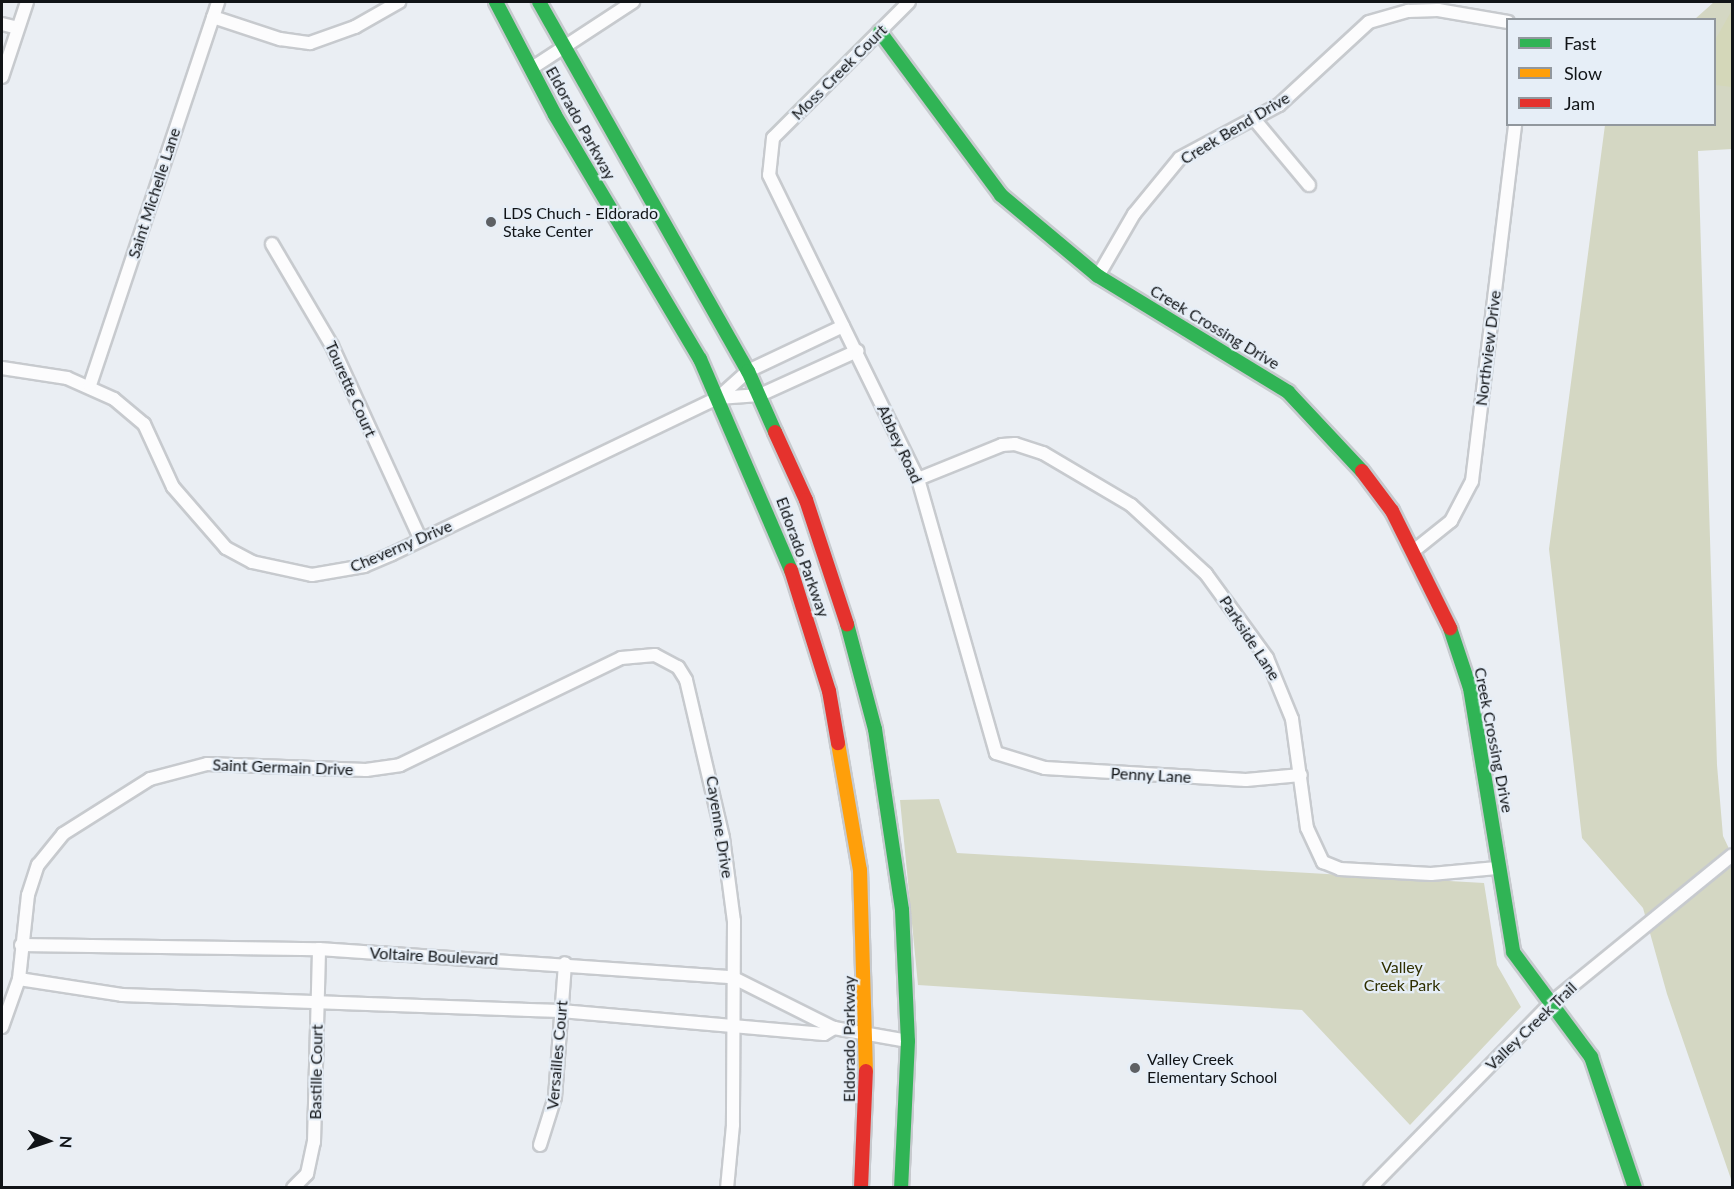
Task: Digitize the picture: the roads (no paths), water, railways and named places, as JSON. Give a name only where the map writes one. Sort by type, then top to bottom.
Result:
[{"type":"main road","name":"Eldorado Parkway","points":[[496,2],[683,327],[718,398],[782,542],[829,691],[860,870],[868,1037],[861,1188]]},
{"type":"main road","name":"Eldorado Parkway","points":[[539,2],[748,371],[831,568],[873,720],[899,882],[908,1041],[901,1188]]},
{"type":"main road","name":"Creek Crossing Drive","points":[[880,32],[1001,195],[1098,276],[1288,392],[1351,457],[1416,549],[1470,688],[1497,868],[1514,952],[1552,1002],[1599,1072],[1635,1188]]},
{"type":"street","points":[[2,77],[27,2]]},
{"type":"street","name":"Saint Michelle Lane","points":[[90,385],[218,2]]},
{"type":"street","points":[[213,17],[280,39],[310,43],[355,27],[399,2]]},
{"type":"street","points":[[532,68],[633,2]]},
{"type":"street","name":"Moss Creek Court","points":[[769,142],[909,2]]},
{"type":"street","name":"Creek Bend Drive","points":[[1098,276],[1134,214],[1180,158],[1254,119],[1300,89],[1358,30],[1386,16],[1438,10],[1506,22]]},
{"type":"street","points":[[2,24],[18,28]]},
{"type":"street","points":[[1254,119],[1309,185]]},
{"type":"street","name":"Northview Drive","points":[[1416,549],[1451,521],[1472,481],[1515,126]]},
{"type":"street","name":"Abbey Road","points":[[769,142],[769,175],[918,479],[991,742],[1003,757]]},
{"type":"street","name":"Tourette Court","points":[[272,244],[312,306],[421,540]]},
{"type":"street","name":"Cheverny Drive","points":[[2,368],[90,385],[133,411],[157,443],[173,487],[203,526],[252,562],[312,575],[342,572],[421,540],[718,398],[748,371],[843,326]]},
{"type":"street","name":"Cheverny Drive","points":[[718,398],[760,395],[857,351]]},
{"type":"street","name":"Parkside Lane","points":[[918,479],[1002,445],[1015,444],[1043,453],[1155,522],[1238,614],[1267,658],[1292,719],[1312,846],[1323,862],[1350,870],[1431,874],[1497,868]]},
{"type":"street","name":"Cayenne Drive","points":[[503,717],[621,658],[655,655],[678,667],[695,704],[721,826],[734,921],[727,1186]]},
{"type":"street","name":"Saint Germain Drive","points":[[2,1027],[19,979],[21,945],[33,877],[53,843],[150,779],[207,764],[385,768],[419,759],[503,717]]},
{"type":"street","name":"Penny Lane","points":[[1003,757],[1023,765],[1096,772],[1246,780],[1301,776]]},
{"type":"street","name":"Valley Creek Trail","points":[[1370,1188],[1552,1002],[1732,855]]},
{"type":"street","name":"Voltaire Boulevard","points":[[21,945],[319,949],[565,963],[732,977],[834,1028],[868,1037],[908,1041]]},
{"type":"street","name":"Bastille Court","points":[[293,1188],[312,1162],[319,949]]},
{"type":"street","name":"Versailles Court","points":[[540,1145],[553,1116],[565,963]]},
{"type":"street","name":"Voltaire Boulevard","points":[[19,979],[122,995],[317,999],[561,1011],[733,1024],[824,1034],[834,1028]]},
{"type":"place","name":"LDS Chuch - Eldorado Stake Center","points":[[491,222]]},
{"type":"place","name":"Valley Creek Elementary School","points":[[1135,1068]]},
{"type":"park label","name":"Valley Creek Park","points":[[1402,976]]}]
